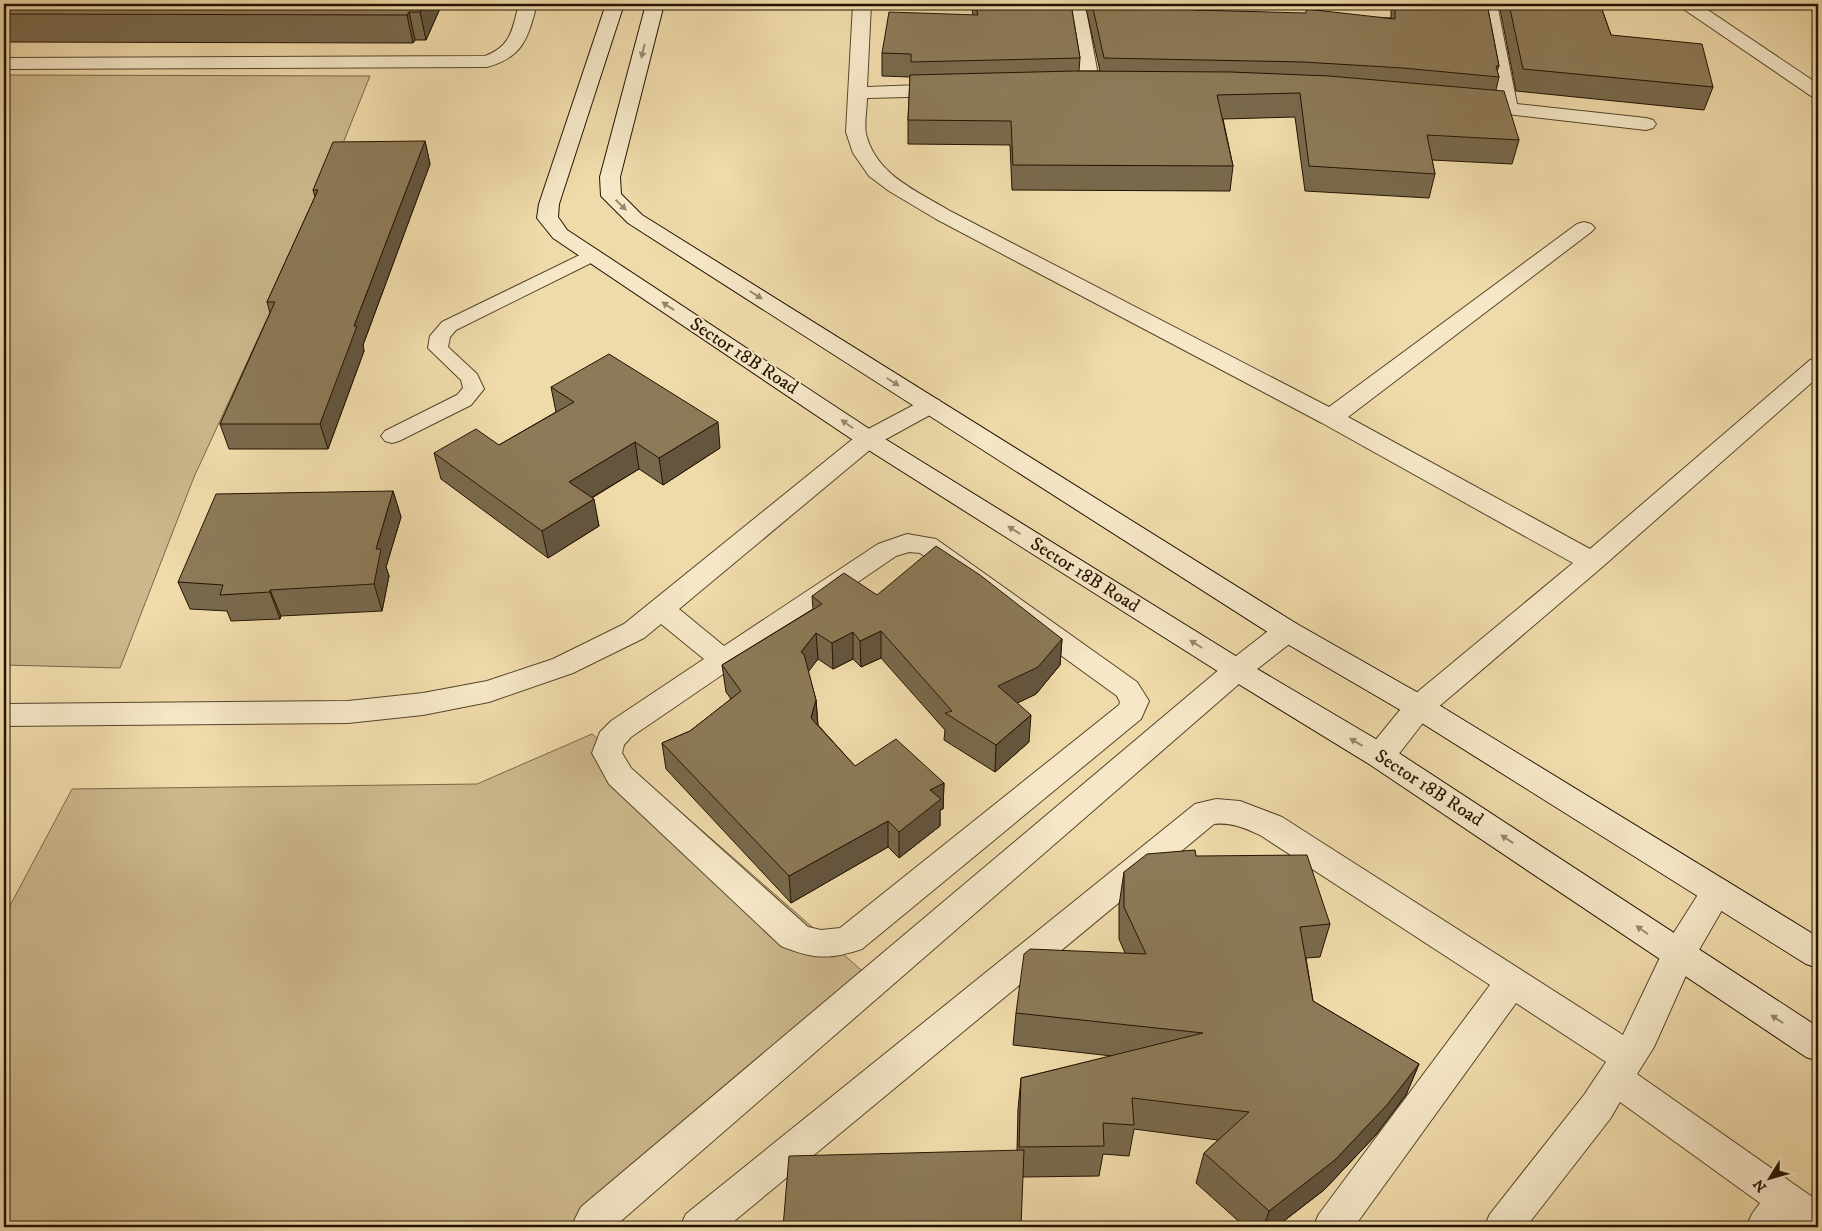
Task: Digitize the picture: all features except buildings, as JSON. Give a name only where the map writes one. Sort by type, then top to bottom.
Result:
[{"type":"street","points":[[4,64],[487,61],[508,53],[516,44],[528,4]]},
{"type":"street","name":"Sector 18B Road","points":[[616,4],[549,204],[547,218],[560,234],[868,440],[1237,670],[1380,756],[1818,1046]]},
{"type":"street","points":[[655,4],[610,177],[611,196],[634,219],[1287,631],[1420,707],[1818,954]]},
{"type":"street","points":[[862,4],[856,132],[863,153],[876,172],[896,187],[942,215],[1331,418],[1592,562]]},
{"type":"street","points":[[1076,4],[1092,86]]},
{"type":"street","points":[[1488,4],[1508,108]]},
{"type":"street","points":[[1688,4],[1818,92]]},
{"type":"street","points":[[1072,87],[1111,86]]},
{"type":"street","points":[[858,93],[965,90]]},
{"type":"street","points":[[1450,103],[1646,124]]},
{"type":"street","points":[[1331,418],[1584,228]]},
{"type":"street","points":[[1380,756],[1420,707],[1592,562],[1818,365]]},
{"type":"street","points":[[4,715],[348,712],[423,704],[489,690],[563,666],[634,631],[868,440],[931,406]]},
{"type":"street","points":[[907,543],[927,545],[1126,689],[1135,701],[1131,710],[850,939],[827,944],[807,943],[792,936],[620,776],[607,753],[610,740],[621,729],[723,660],[887,550],[907,543]]},
{"type":"street","points":[[661,609],[723,660]]},
{"type":"street","points":[[590,1227],[601,1214],[1237,670],[1287,631]]},
{"type":"street","points":[[699,1227],[1206,813],[1221,810],[1239,813],[1271,826],[1512,982],[1622,1068],[1775,1213],[1818,1223]]},
{"type":"street","points":[[1503,1227],[1597,1107],[1622,1068],[1642,1036],[1678,955],[1717,892]]},
{"type":"street","points":[[1332,1227],[1512,982]]},
{"type":"lane","points":[[392,436],[464,400],[474,390],[470,378],[438,348],[440,336],[449,326],[592,255]]},
{"type":"shaded area","points":[[4,75],[370,76],[309,228],[194,477],[120,668],[4,665]]},
{"type":"shaded area","points":[[592,734],[868,976],[590,1217],[585,1227],[4,1227],[4,917],[72,789],[477,784]]}]
